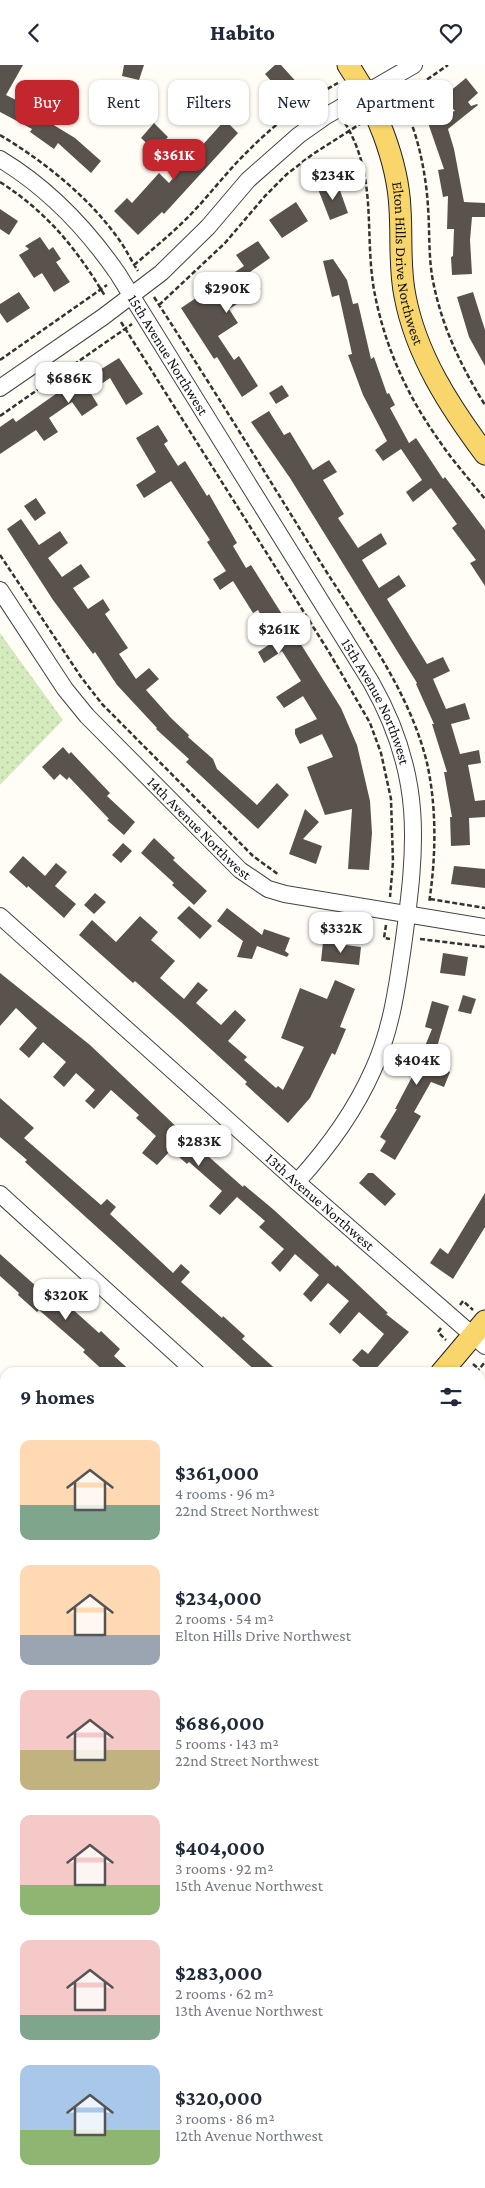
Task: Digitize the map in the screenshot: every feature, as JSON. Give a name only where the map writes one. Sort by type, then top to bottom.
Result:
[{"type":"main road","name":"Elton Hills Drive Northwest","points":[[348,65],[357,80]]},
{"type":"main road","name":"Elton Hills Drive Northwest","points":[[378,125],[395,171],[400,208],[402,283],[412,322],[430,369],[443,393],[485,453]]},
{"type":"main road","points":[[447,1367],[481,1334]]},
{"type":"street","points":[[389,80],[414,65]]},
{"type":"street","points":[[0,388],[131,297],[161,273],[208,227],[248,180],[272,157],[326,116],[338,109]]},
{"type":"street","name":"15th Avenue Northwest","points":[[0,159],[27,176],[69,213],[104,254],[341,633],[388,715],[400,746],[412,796],[413,863],[393,1007],[374,1069],[338,1134],[297,1182]]},
{"type":"street","name":"14th Avenue Northwest","points":[[0,589],[65,689],[87,717],[240,870],[268,889],[284,894],[485,927]]},
{"type":"street","name":"13th Avenue Northwest","points":[[0,916],[297,1182],[481,1334]]},
{"type":"street","points":[[0,1194],[190,1367]]},
{"type":"path","points":[[448,65],[400,99],[420,155],[428,206],[429,249],[433,286],[457,357],[485,405]]},
{"type":"path","points":[[134,265],[172,233],[251,148],[278,125]]},
{"type":"path","points":[[159,305],[225,243],[265,196],[287,174],[349,130]]},
{"type":"path","points":[[0,182],[15,192],[55,227],[73,246],[101,289],[0,360]]},
{"type":"path","points":[[0,416],[125,329],[324,644],[370,723],[385,766],[391,799],[393,862],[390,894]]},
{"type":"path","points":[[0,555],[81,677],[102,704],[253,856],[284,877]]},
{"type":"path","points":[[430,899],[485,908]]},
{"type":"path","points":[[424,939],[485,947]]},
{"type":"green space","points":[[0,633],[63,720],[0,785]]},
{"type":"building","points":[[0,65],[23,65],[6,95],[15,100],[15,120],[0,112]]},
{"type":"building","points":[[124,65],[144,65],[139,80],[122,76]]},
{"type":"building","points":[[275,65],[281,65],[295,80],[270,80],[265,74]]},
{"type":"building","points":[[466,78],[478,93],[468,102],[471,106],[478,105],[453,125],[453,112],[455,111],[453,109],[453,89]]},
{"type":"building","points":[[24,125],[54,125],[75,138],[101,161],[91,173],[58,143],[54,149],[30,132],[32,129]]},
{"type":"building","points":[[152,125],[156,125],[168,137],[155,151],[141,138]]},
{"type":"building","points":[[220,125],[230,125],[238,133],[164,214],[162,212],[138,235],[114,211],[127,198],[132,203],[159,173],[169,183],[188,161],[178,152],[187,141],[198,150]]},
{"type":"building","points":[[429,125],[453,125],[448,129],[454,149],[464,202],[485,203],[485,217],[472,217],[470,240],[472,274],[452,275],[451,257],[453,256],[454,229],[447,229],[448,196],[443,197],[438,170],[444,169]]},
{"type":"building","points":[[337,182],[348,213],[330,220],[318,189]]},
{"type":"building","points":[[296,202],[308,221],[282,238],[269,220]]},
{"type":"building","points":[[0,209],[18,221],[9,235],[0,229]]},
{"type":"building","points":[[40,237],[49,250],[53,247],[61,259],[56,262],[70,282],[54,292],[42,273],[34,278],[19,255],[29,249],[25,246]]},
{"type":"building","points":[[258,241],[270,258],[250,272],[261,289],[229,309],[238,323],[218,336],[234,360],[239,356],[258,386],[242,397],[217,357],[214,359],[181,308],[244,266],[236,255]]},
{"type":"building","points":[[333,259],[347,280],[353,304],[358,303],[371,359],[374,357],[387,394],[389,393],[395,405],[390,408],[409,443],[416,438],[443,479],[445,477],[485,530],[485,586],[470,563],[476,560],[452,528],[457,524],[431,488],[413,502],[406,492],[422,480],[401,449],[383,461],[375,450],[387,441],[363,395],[348,355],[352,354],[339,295],[332,297],[323,261]]},
{"type":"building","points":[[19,292],[30,308],[7,323],[0,313],[0,304]]},
{"type":"building","points":[[473,292],[485,330],[485,366],[469,337],[457,297]]},
{"type":"building","points":[[119,358],[143,394],[126,405],[110,378],[90,392],[98,405],[82,416],[72,402],[49,418],[58,432],[44,441],[36,430],[0,454],[0,427],[13,418],[16,422],[87,372],[90,376]]},
{"type":"building","points":[[282,385],[289,396],[276,404],[269,393]]},
{"type":"building","points":[[269,411],[284,435],[290,432],[313,470],[329,460],[337,472],[323,480],[344,514],[338,518],[358,548],[381,533],[387,544],[362,560],[379,588],[399,575],[406,586],[387,599],[427,664],[443,657],[450,671],[433,679],[446,709],[465,703],[470,719],[451,724],[460,754],[479,750],[481,763],[468,765],[475,801],[485,800],[485,817],[469,818],[470,845],[451,846],[450,817],[452,817],[444,772],[447,772],[432,724],[434,724],[417,683],[290,478],[251,422]]},
{"type":"building","points":[[158,425],[168,441],[164,444],[178,466],[185,461],[207,496],[209,494],[237,543],[233,546],[246,568],[251,565],[341,708],[357,745],[370,801],[372,833],[369,870],[348,869],[352,809],[325,815],[307,767],[333,757],[322,734],[300,744],[295,734],[295,729],[317,719],[303,696],[284,708],[276,697],[301,681],[282,651],[264,663],[258,652],[276,640],[258,610],[253,613],[233,581],[220,590],[213,579],[226,571],[207,542],[210,540],[171,481],[144,498],[136,485],[156,472],[136,438]]},
{"type":"building","points":[[36,498],[46,513],[35,521],[24,506]]},
{"type":"building","points":[[21,519],[39,545],[60,531],[68,543],[48,558],[62,577],[81,564],[90,577],[73,588],[88,609],[103,599],[110,610],[105,614],[128,648],[119,654],[136,679],[149,668],[159,679],[146,690],[189,735],[188,737],[213,759],[217,769],[257,805],[277,783],[289,795],[258,829],[186,762],[189,759],[156,729],[117,685],[95,652],[93,654],[53,600],[7,529]]},
{"type":"building","points":[[63,747],[69,754],[71,752],[110,793],[107,796],[135,822],[124,835],[107,820],[109,819],[69,777],[67,780],[60,774],[54,780],[42,767]]},
{"type":"building","points":[[305,809],[319,822],[303,839],[322,846],[316,864],[289,854]]},
{"type":"building","points":[[154,838],[175,858],[173,860],[207,891],[194,905],[172,885],[174,883],[141,853]]},
{"type":"building","points":[[123,843],[132,851],[121,863],[112,855]]},
{"type":"building","points":[[23,856],[45,876],[56,863],[67,872],[55,886],[76,904],[64,918],[9,872]]},
{"type":"building","points":[[454,866],[485,869],[485,888],[451,884]]},
{"type":"building","points":[[95,893],[106,902],[94,914],[84,905]]},
{"type":"building","points":[[189,906],[212,926],[200,939],[177,918]]},
{"type":"building","points":[[227,908],[262,935],[264,929],[290,938],[285,951],[289,954],[287,957],[257,946],[252,959],[237,957],[243,941],[217,921]]},
{"type":"building","points":[[140,916],[158,932],[151,940],[175,961],[160,978],[184,999],[198,982],[208,990],[196,1003],[221,1025],[235,1010],[246,1020],[228,1041],[247,1057],[244,1060],[276,1088],[278,1086],[283,1090],[304,1047],[281,1038],[300,988],[327,999],[335,980],[355,989],[340,1027],[346,1029],[335,1055],[332,1053],[310,1098],[288,1123],[245,1084],[247,1082],[180,1021],[135,981],[133,983],[79,935],[92,920],[116,942]]},
{"type":"building","points":[[323,942],[361,947],[359,965],[321,961]]},
{"type":"building","points":[[443,953],[468,957],[465,976],[440,973]]},
{"type":"building","points":[[0,973],[90,1045],[200,1149],[243,1187],[244,1185],[274,1210],[336,1267],[337,1265],[388,1313],[386,1314],[409,1332],[377,1367],[360,1367],[352,1360],[362,1349],[368,1354],[384,1334],[359,1312],[340,1334],[329,1324],[349,1301],[328,1283],[311,1302],[303,1294],[319,1275],[295,1254],[280,1272],[271,1263],[284,1249],[259,1227],[265,1221],[237,1197],[220,1215],[209,1206],[222,1191],[189,1162],[187,1164],[171,1150],[157,1165],[142,1153],[156,1136],[136,1118],[139,1115],[111,1090],[94,1109],[85,1101],[95,1090],[76,1073],[64,1087],[53,1077],[66,1062],[43,1042],[29,1058],[19,1049],[37,1028],[16,1008],[0,1026]]},
{"type":"building","points":[[463,995],[476,999],[471,1014],[458,1011]]},
{"type":"building","points":[[432,1001],[449,1006],[437,1047],[440,1049],[434,1065],[450,1072],[444,1087],[431,1082],[414,1112],[421,1116],[395,1160],[380,1151],[386,1141],[380,1137],[397,1109],[395,1109],[414,1073],[432,1029],[425,1027]]},
{"type":"building","points":[[0,1098],[34,1128],[24,1138],[101,1205],[107,1199],[116,1207],[110,1214],[173,1273],[181,1264],[190,1272],[181,1282],[245,1336],[242,1339],[273,1367],[251,1367],[25,1162],[27,1160],[0,1137]]},
{"type":"building","points":[[368,1173],[373,1173],[396,1194],[385,1206],[359,1183]]},
{"type":"building","points":[[485,1193],[485,1227],[453,1279],[430,1263],[440,1248],[448,1254]]},
{"type":"building","points":[[0,1254],[64,1311],[69,1306],[99,1333],[101,1331],[120,1349],[114,1356],[126,1367],[99,1367],[83,1352],[85,1350],[39,1310],[37,1312],[0,1276]]}]
